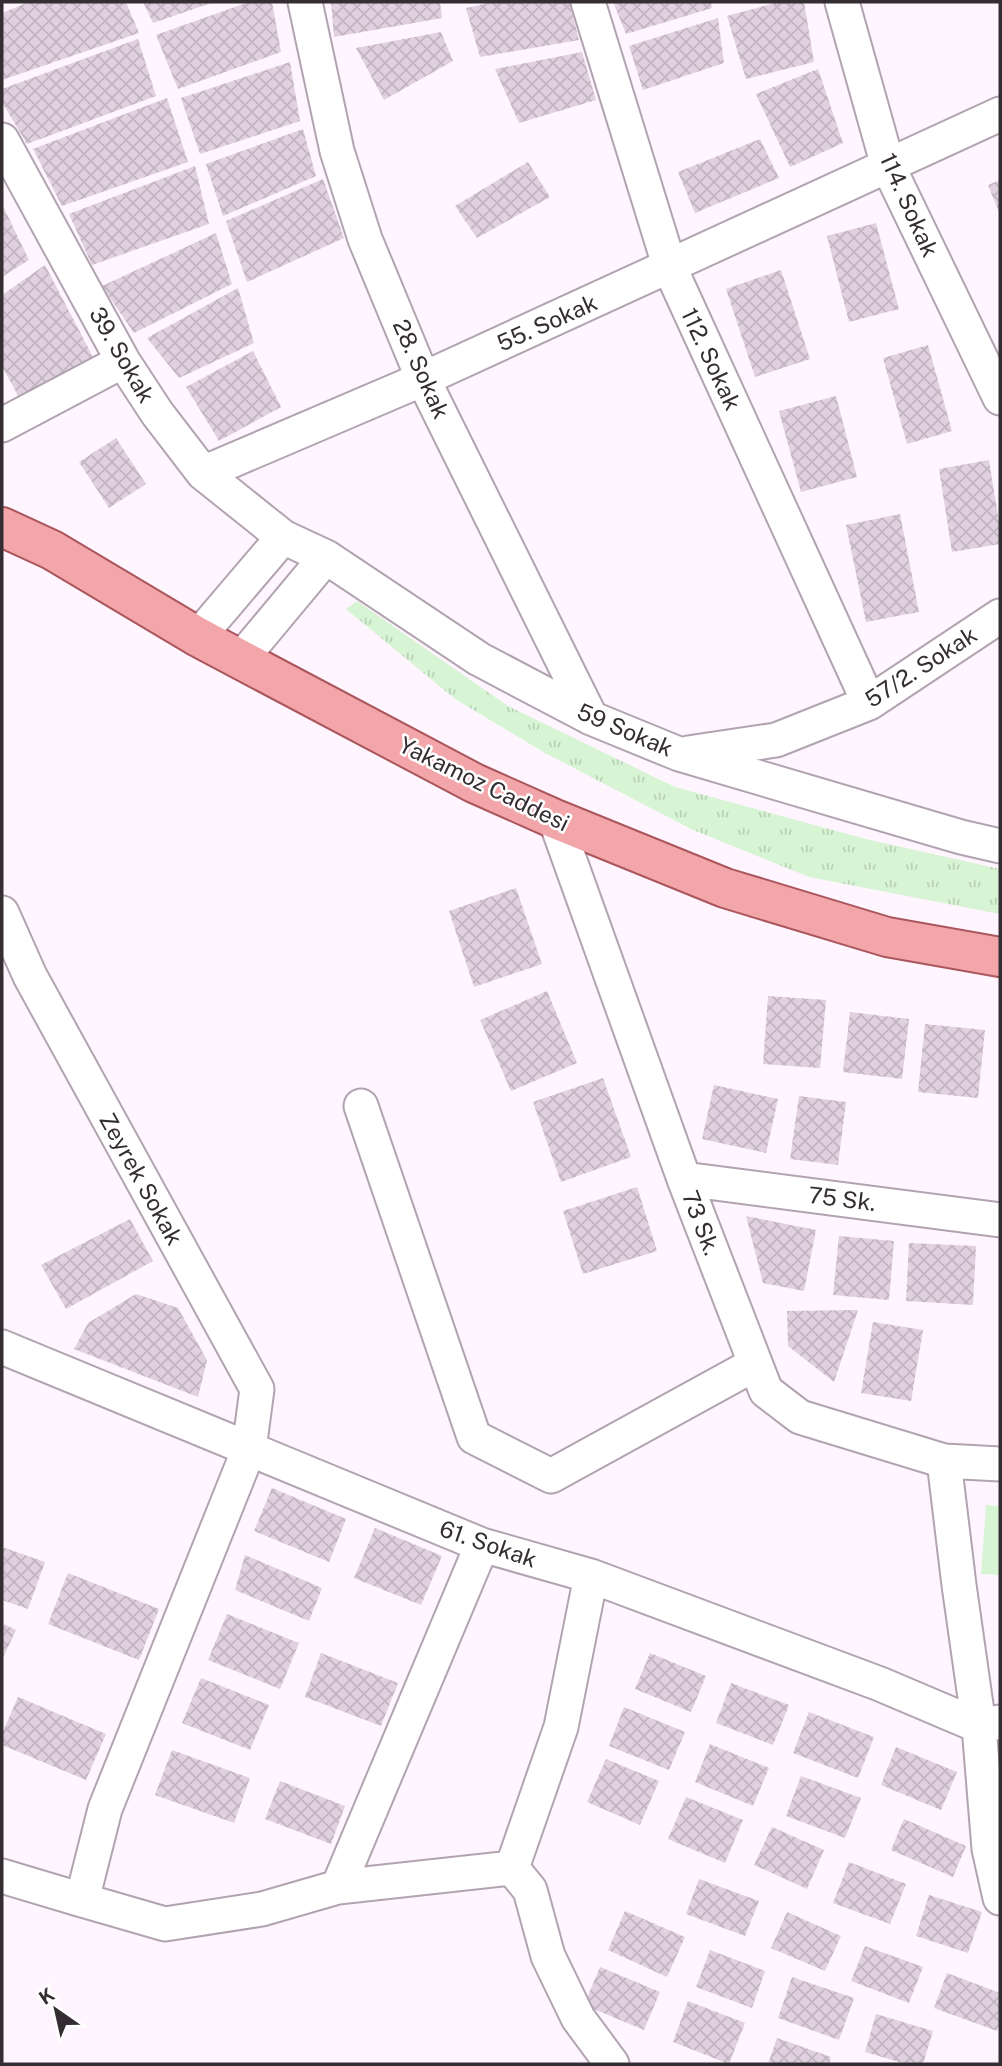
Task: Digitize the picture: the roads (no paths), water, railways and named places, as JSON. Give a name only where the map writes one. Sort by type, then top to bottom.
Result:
[{"type":"main road","name":"Yakamoz Caddesi","points":[[2,527],[52,550],[198,637],[485,789],[725,888],[887,937],[1000,957]]},
{"type":"street","name":"28. Sokak","points":[[305,2],[337,151],[365,239],[423,379],[591,718]]},
{"type":"street","name":"112. Sokak","points":[[588,2],[670,268],[869,703]]},
{"type":"street","name":"114. Sokak","points":[[842,2],[888,166],[993,361],[1000,398]]},
{"type":"street","points":[[888,166],[1000,114]]},
{"type":"street","name":"39. Sokak","points":[[2,140],[123,361],[156,413],[203,473],[283,537]]},
{"type":"street","name":"55. Sokak","points":[[203,473],[423,379],[888,166]]},
{"type":"street","points":[[2,425],[123,361]]},
{"type":"street","points":[[198,637],[283,537]]},
{"type":"street","name":"59 Sokak","points":[[283,537],[326,557],[479,659],[591,718],[679,754],[961,838],[1000,846]]},
{"type":"street","points":[[241,659],[326,557]]},
{"type":"street","name":"57/2. Sokak","points":[[679,754],[776,740],[869,703],[1000,616]]},
{"type":"street","name":"73 Sk.","points":[[555,819],[684,1179],[766,1391],[800,1417],[944,1461],[1000,1464]]},
{"type":"street","name":"Zeyrek Sokak","points":[[2,912],[30,976],[257,1389],[248,1449],[106,1809],[82,1900]]},
{"type":"street","points":[[361,1106],[474,1437],[551,1476],[755,1364]]},
{"type":"street","name":"75 Sk.","points":[[684,1179],[1000,1220]]},
{"type":"street","name":"61. Sokak","points":[[2,1347],[482,1545],[591,1576],[990,1724]]},
{"type":"street","points":[[944,1461],[958,1585],[990,1724],[989,1849],[1000,1898]]},
{"type":"street","points":[[338,1887],[482,1545]]},
{"type":"street","points":[[513,1868],[562,1727],[591,1576]]},
{"type":"street","points":[[2,1876],[165,1924],[262,1909],[338,1887],[513,1868]]},
{"type":"street","points":[[513,1868],[530,1890],[548,1956],[578,2018],[612,2064]]}]
